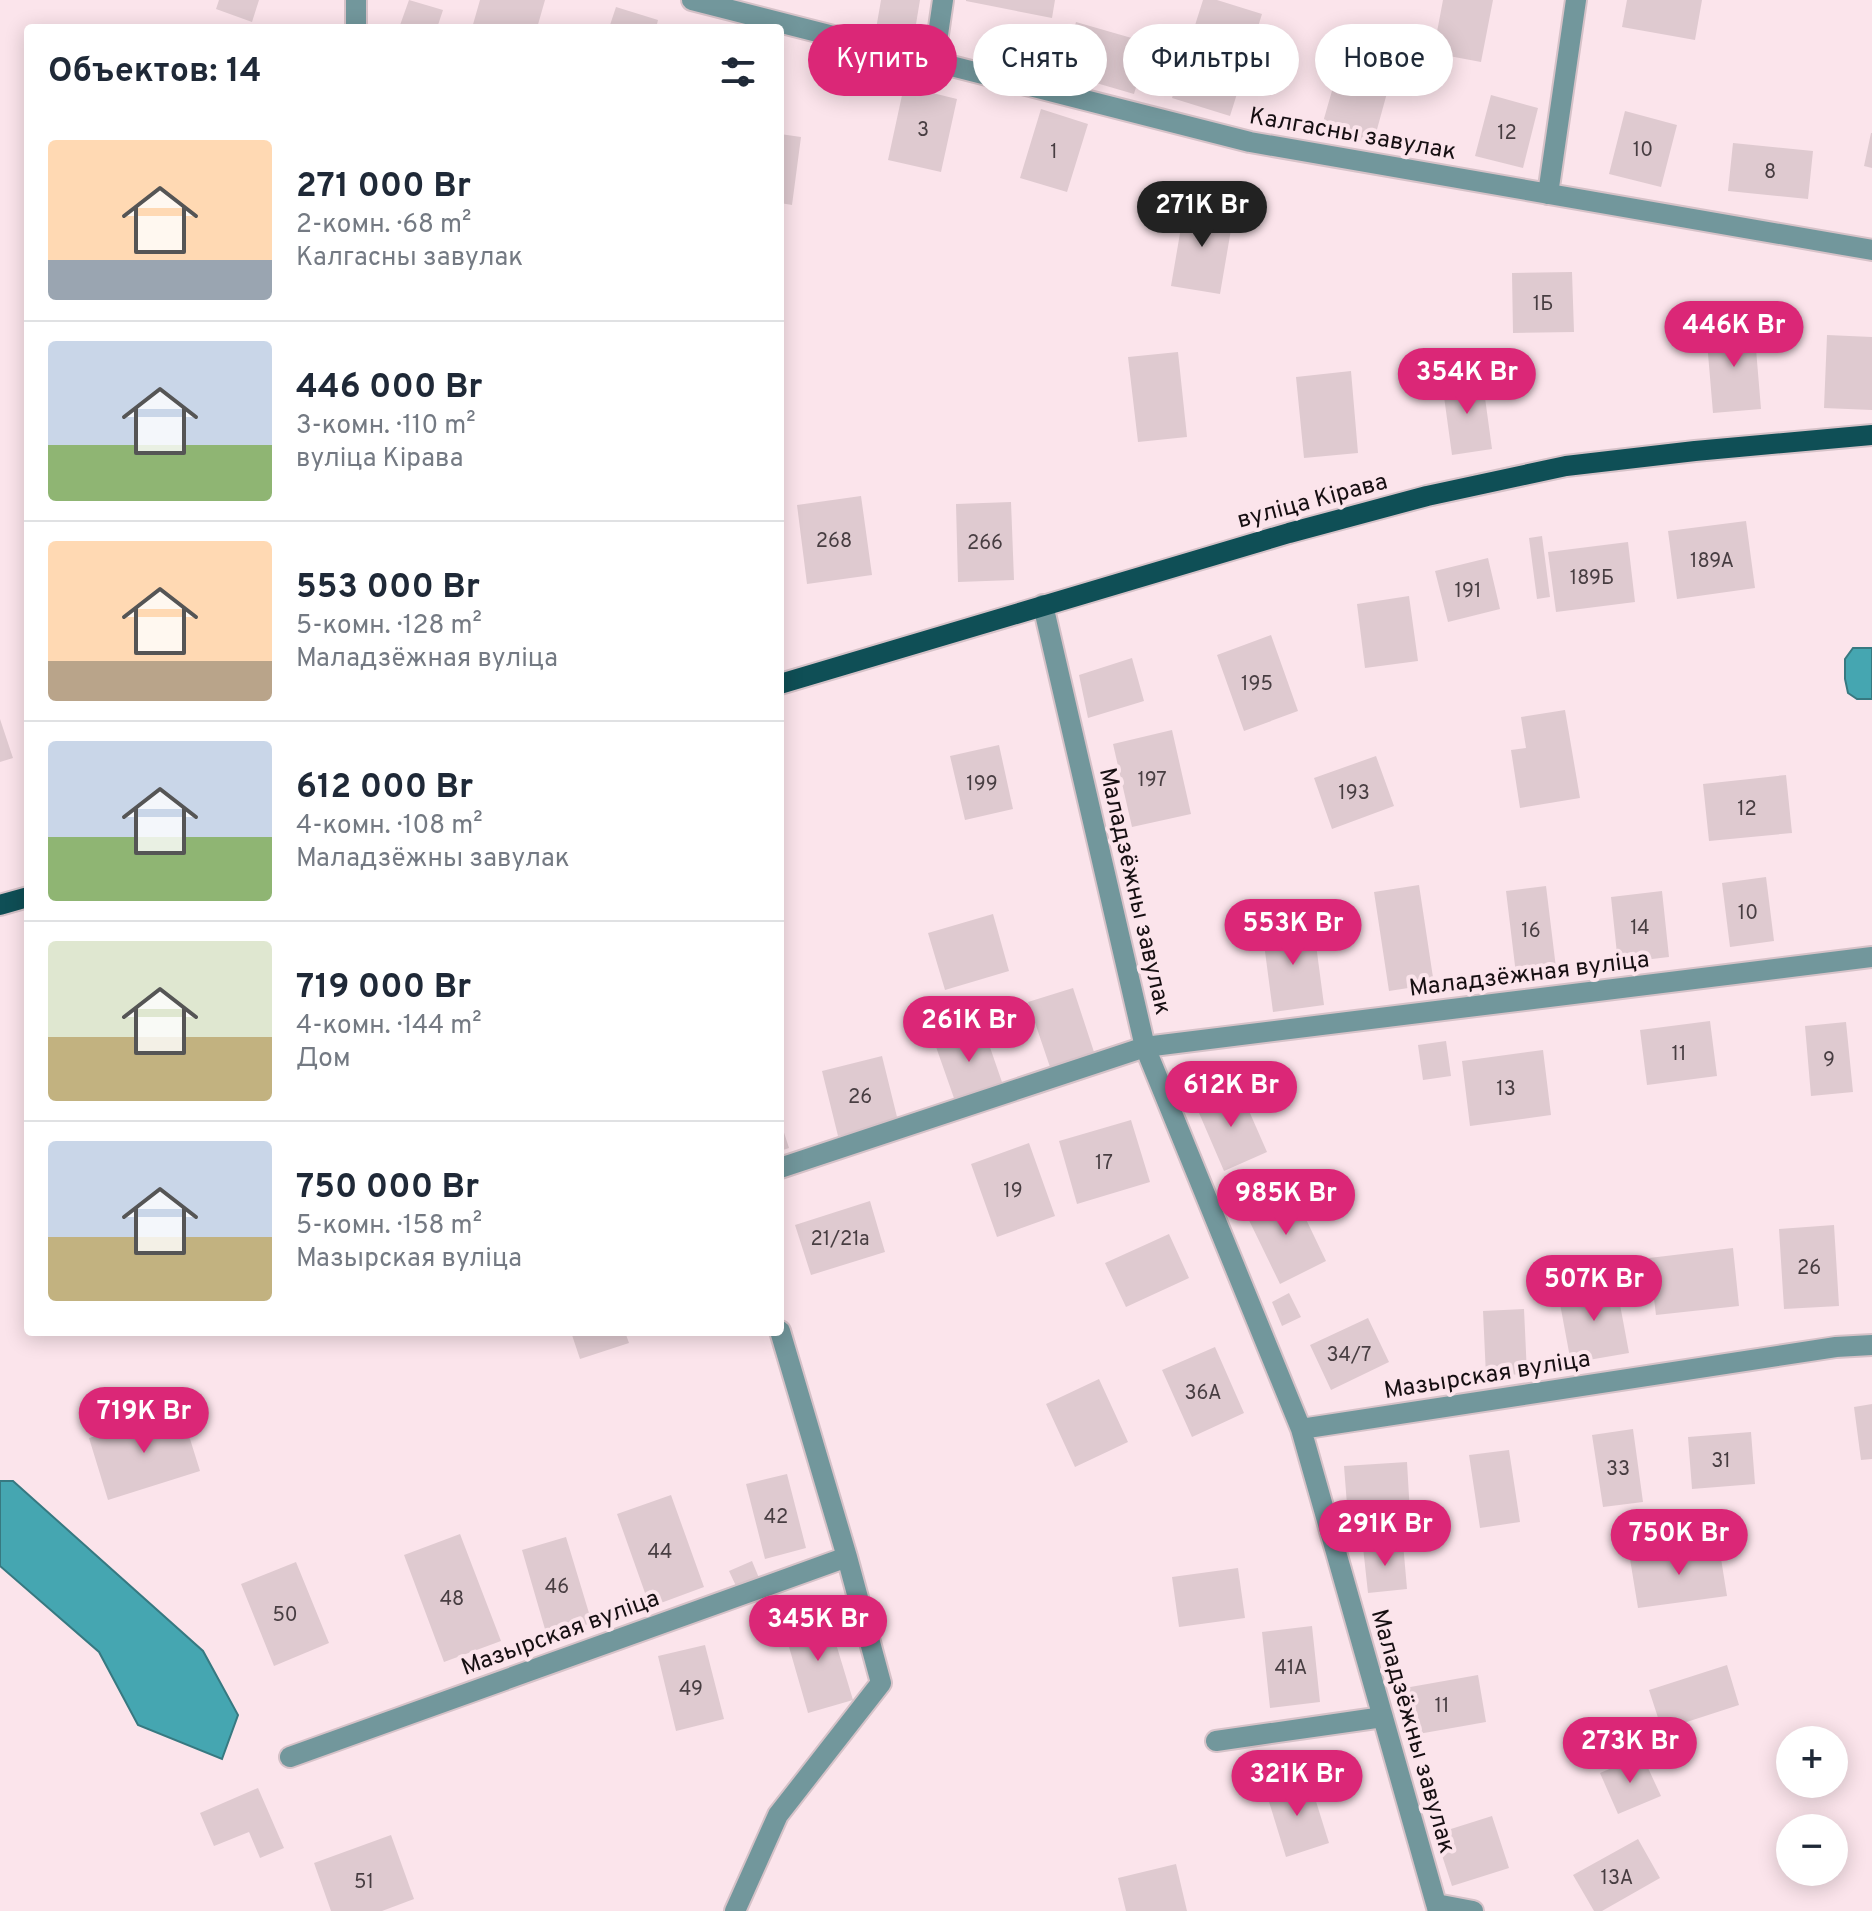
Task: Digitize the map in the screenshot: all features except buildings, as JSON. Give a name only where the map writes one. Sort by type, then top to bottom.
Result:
[{"type":"main road","name":"вуліца Кірава","points":[[784,683],[1289,533],[1412,500],[1566,466],[1872,435]]},
{"type":"main road","points":[[0,905],[24,898]]},
{"type":"street","points":[[356,0],[356,24]]},
{"type":"street","name":"Калгасны завулак","points":[[692,0],[808,30]]},
{"type":"street","points":[[940,24],[943,0]]},
{"type":"street","points":[[1548,194],[1576,0]]},
{"type":"street","name":"Калгасны завулак","points":[[957,68],[1250,142],[1872,250]]},
{"type":"street","name":"Маладзёжны завулак","points":[[1043,605],[1145,1047],[1301,1429],[1437,1908]]},
{"type":"street","name":"Маладзёжная вуліца","points":[[784,1167],[1145,1047],[1872,957]]},
{"type":"street","points":[[735,1911],[778,1815],[881,1683],[781,1336]]},
{"type":"street","name":"Мазырская вуліца","points":[[1301,1429],[1836,1347],[1872,1345]]},
{"type":"street","name":"Мазырская вуліца","points":[[290,1757],[847,1557]]},
{"type":"street","points":[[1216,1741],[1383,1717]]},
{"type":"street","points":[[1437,1908],[1473,1911]]},
{"type":"water","points":[[1853,648],[1872,648],[1872,699],[1857,699],[1848,693],[1845,659]]},
{"type":"water","points":[[0,1481],[13,1481],[203,1651],[238,1715],[222,1759],[138,1725],[99,1652],[0,1566]]}]
